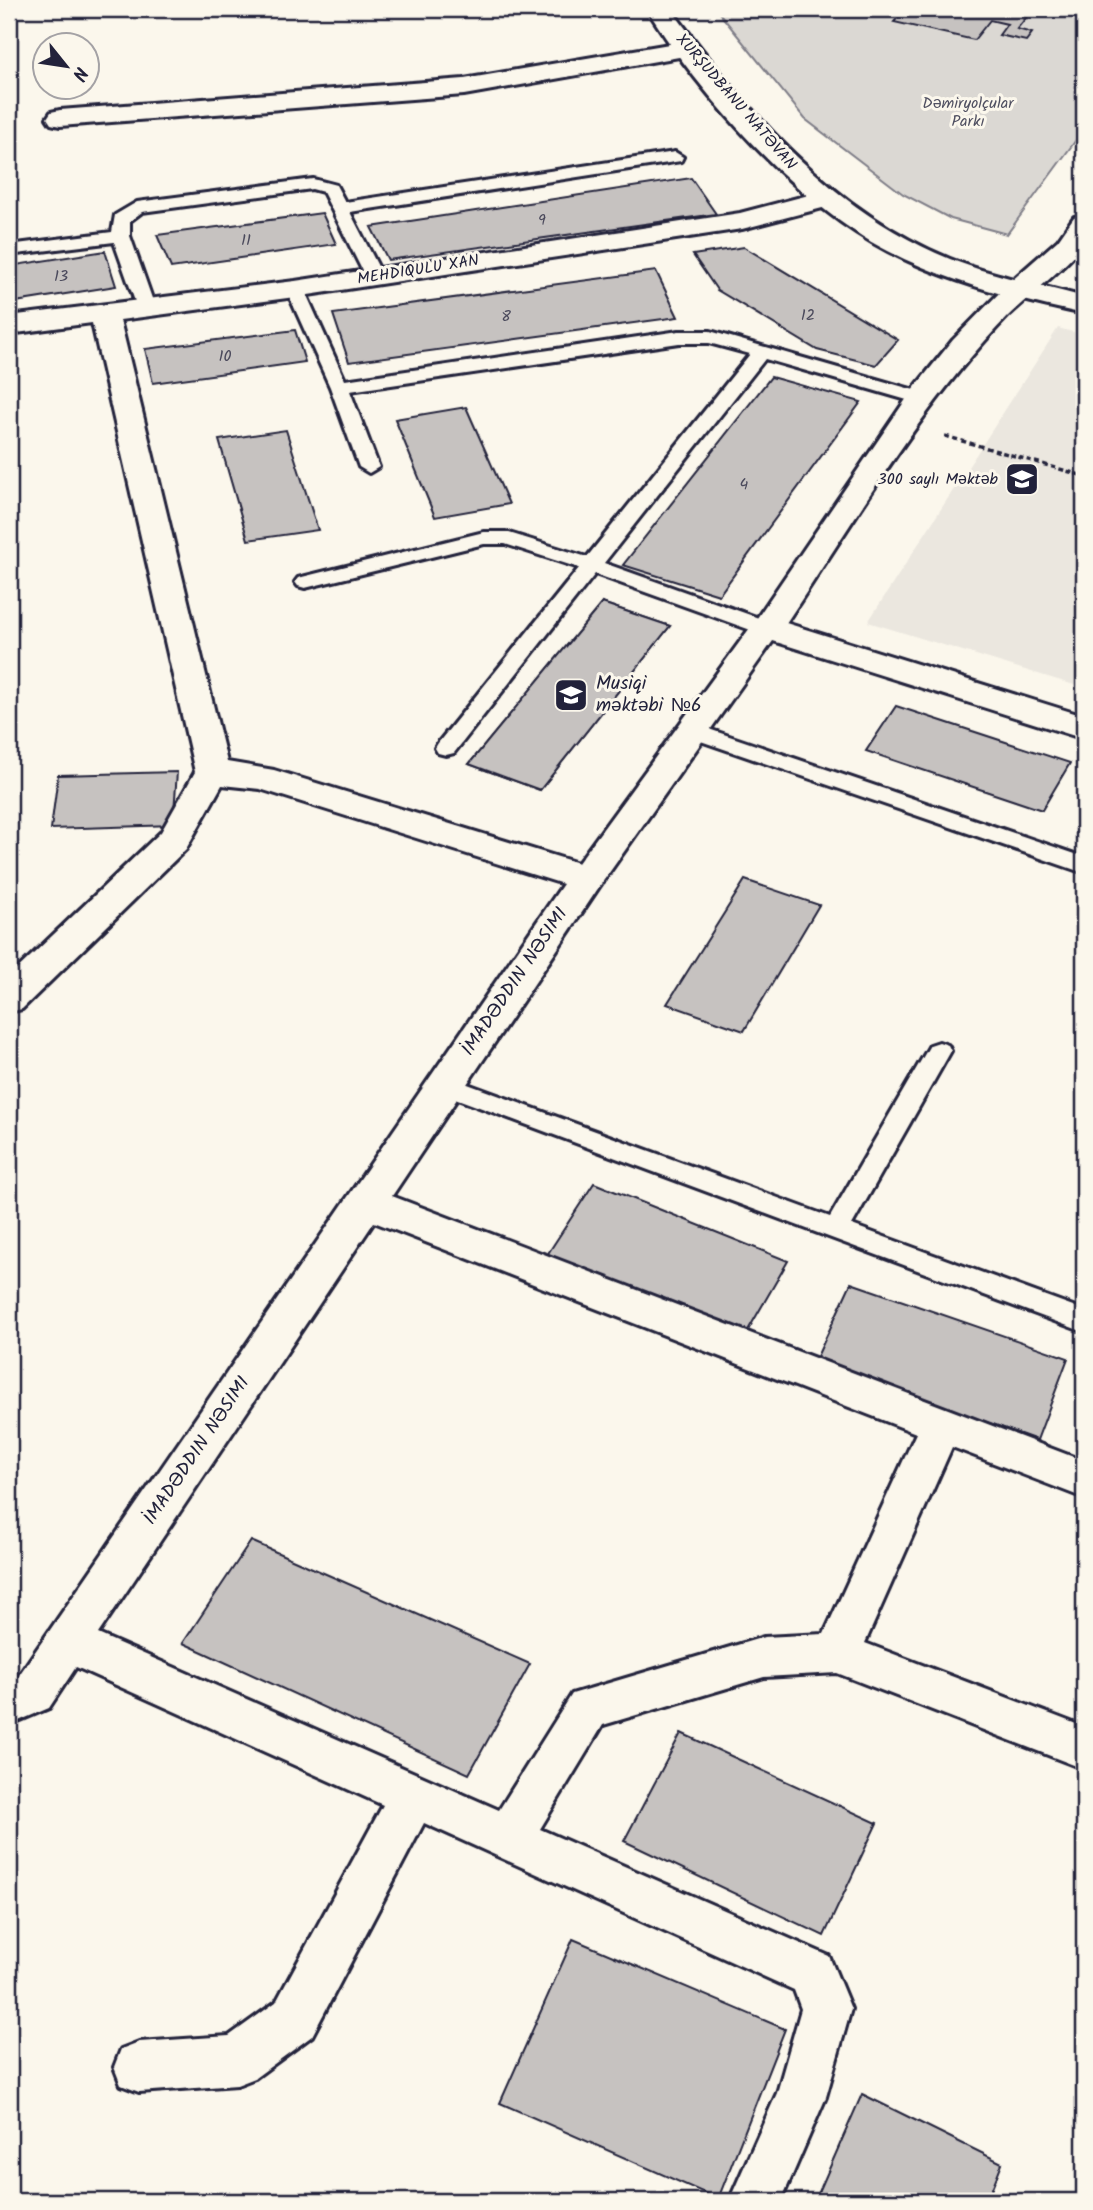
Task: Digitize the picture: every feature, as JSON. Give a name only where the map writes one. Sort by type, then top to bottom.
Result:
[{"type":"street","name":"XURŞUDBANU NATƏVAN","points":[[659,9],[687,49],[778,157],[824,199],[879,236],[942,265],[1084,306]]},
{"type":"street","points":[[60,118],[464,87],[687,49]]},
{"type":"street","name":"MEHDIQULU XAN","points":[[9,325],[295,289],[742,221],[824,199]]},
{"type":"street","name":"İMADƏDDIN NƏSIMI","points":[[21,1698],[68,1642],[586,878],[694,731],[913,411],[963,346],[1020,288],[1068,246],[1084,223]]},
{"type":"street","points":[[9,999],[174,840],[212,772],[104,313]]},
{"type":"street","points":[[766,628],[1084,728]]},
{"type":"street","points":[[212,772],[262,778],[586,878]]},
{"type":"street","points":[[365,1202],[1084,1480]]},
{"type":"street","points":[[838,1653],[941,1425]]},
{"type":"street","points":[[68,1642],[812,1973],[826,2009],[801,2097],[755,2201]]},
{"type":"street","points":[[508,1838],[588,1709],[764,1657],[838,1653],[1084,1748]]},
{"type":"street","points":[[139,2067],[237,2060],[294,2018],[413,1796]]},
{"type":"lane","points":[[339,208],[675,157]]},
{"type":"lane","points":[[146,307],[121,236],[121,219],[137,207],[313,184],[330,189],[374,276]]},
{"type":"lane","points":[[9,250],[121,236]]},
{"type":"lane","points":[[295,289],[339,387],[369,467]]},
{"type":"lane","points":[[339,387],[679,337],[710,337],[761,352],[913,411]]},
{"type":"lane","points":[[446,748],[761,352]]},
{"type":"lane","points":[[305,582],[484,538],[506,538],[592,565],[766,628]]},
{"type":"lane","points":[[694,731],[1084,865]]},
{"type":"lane","points":[[836,1229],[939,1051]]},
{"type":"lane","points":[[445,1085],[1084,1321]]},
{"type":"path","points":[[913,411],[1084,476]]},
{"type":"shaded area","name":"300 saylı Məktəb","points":[[1058,328],[1084,335],[1084,688],[868,622]]},
{"type":"green space","name":"Dəmiryolçular Parkı","points":[[716,9],[1084,9],[1084,129],[1007,234],[951,219],[903,194],[805,119]]},
{"type":"building","points":[[894,9],[1033,9],[1017,29],[1032,33],[1026,41],[999,35],[1007,24],[990,20],[974,40],[894,22],[901,14]]},
{"type":"building","points":[[691,178],[716,214],[388,260],[371,227]]},
{"type":"building","points":[[322,213],[336,244],[171,268],[157,235]]},
{"type":"building","points":[[744,247],[898,340],[876,365],[817,350],[717,290],[693,255]]},
{"type":"building","points":[[105,251],[116,286],[9,303],[9,266]]},
{"type":"building","points":[[656,271],[678,317],[349,362],[333,314]]},
{"type":"building","points":[[295,330],[305,362],[153,383],[145,349]]},
{"type":"building","points":[[771,377],[861,402],[719,595],[623,565]]},
{"type":"building","points":[[466,407],[509,504],[435,517],[395,419]]},
{"type":"building","points":[[286,430],[318,530],[248,540],[219,440]]},
{"type":"building","name":"Musiqi məktəbi №6","points":[[602,603],[670,626],[540,790],[469,764]]},
{"type":"building","name":"Musiqi məktəbi №6","points":[[602,603],[670,626],[540,790],[469,764]]},
{"type":"building","points":[[896,706],[1070,763],[1042,810],[866,751]]},
{"type":"building","points":[[177,772],[173,825],[51,829],[58,775]]},
{"type":"building","points":[[745,880],[819,905],[744,1031],[667,1004]]},
{"type":"building","points":[[594,1183],[788,1261],[743,1339],[545,1258]]},
{"type":"building","points":[[851,1283],[1068,1358],[1037,1440],[815,1361]]},
{"type":"building","points":[[251,1541],[530,1664],[469,1774],[183,1643]]},
{"type":"building","points":[[681,1733],[877,1823],[824,1936],[624,1841]]},
{"type":"building","points":[[573,1939],[785,2029],[718,2199],[500,2103]]},
{"type":"building","points":[[862,2094],[1002,2163],[987,2201],[815,2201]]},
{"type":"place","name":"300 saylı Məktəb","points":[[1022,479]]},
{"type":"place","name":"Musiqi məktəbi №6","points":[[571,695]]}]
